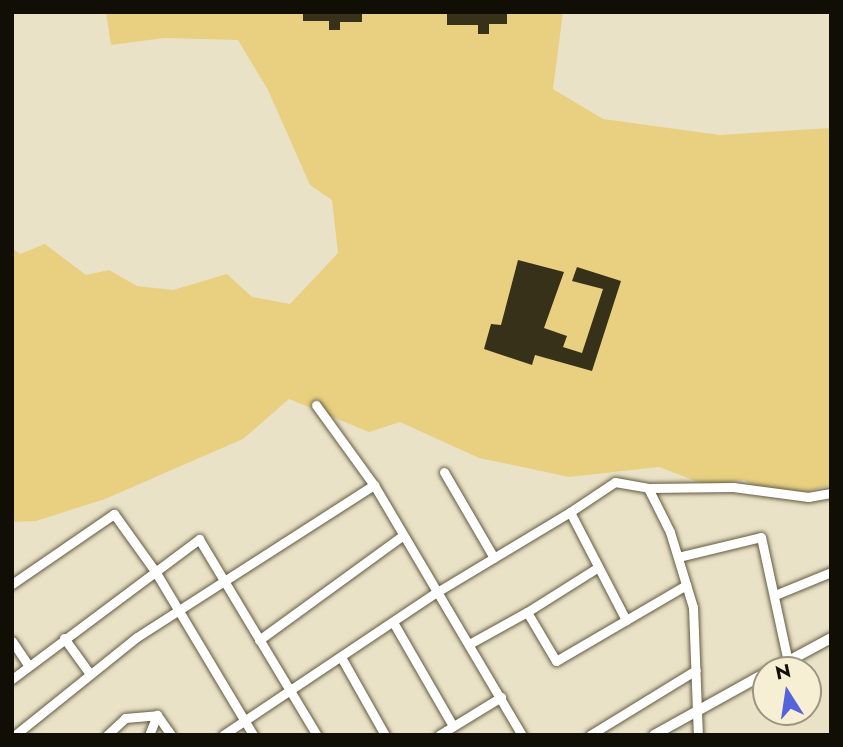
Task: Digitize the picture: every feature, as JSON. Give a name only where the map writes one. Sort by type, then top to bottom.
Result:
[{"type":"street","points":[[316,405],[374,485],[402,536],[471,643],[522,735]]},
{"type":"street","points":[[444,472],[494,558]]},
{"type":"street","points":[[223,735],[437,592],[615,482],[648,488],[733,487],[808,496],[831,493]]},
{"type":"street","points":[[15,735],[90,674],[177,613],[226,584],[374,485]]},
{"type":"street","points":[[648,488],[678,557],[693,607],[698,735]]},
{"type":"street","points":[[570,512],[626,620]]},
{"type":"street","points":[[12,584],[114,514],[155,571],[177,613],[253,735]]},
{"type":"street","points":[[259,640],[402,536]]},
{"type":"street","points":[[678,557],[761,537],[787,656]]},
{"type":"street","points":[[12,679],[200,539],[317,735]]},
{"type":"street","points":[[471,643],[597,568]]},
{"type":"street","points":[[775,595],[831,572]]},
{"type":"street","points":[[527,612],[556,661],[686,585]]},
{"type":"street","points":[[393,622],[453,726]]},
{"type":"street","points":[[65,638],[90,674]]},
{"type":"street","points":[[799,656],[831,638]]},
{"type":"street","points":[[12,641],[29,666]]},
{"type":"street","points":[[341,657],[385,735]]},
{"type":"street","points":[[590,735],[605,731],[696,670]]},
{"type":"street","points":[[654,735],[752,681]]},
{"type":"street","points":[[439,735],[501,697]]},
{"type":"street","points":[[107,735],[125,718],[157,715]]},
{"type":"street","points":[[149,735],[157,715]]},
{"type":"street","points":[[157,715],[171,735]]},
{"type":"shaded area","points":[[106,12],[563,12],[553,89],[603,119],[720,135],[831,128],[831,485],[805,492],[766,491],[744,480],[706,485],[659,467],[569,477],[479,458],[400,422],[369,432],[289,399],[243,439],[105,499],[36,521],[12,522],[12,248],[20,254],[45,244],[86,275],[109,270],[137,286],[173,290],[227,274],[252,297],[290,304],[338,253],[332,200],[310,185],[268,90],[238,40],[164,38],[111,45]]},
{"type":"building","points":[[303,12],[362,12],[362,22],[340,22],[340,30],[329,30],[329,21],[303,21]]},
{"type":"building","points":[[447,12],[507,12],[507,24],[489,24],[489,34],[478,34],[478,25],[447,25]]},
{"type":"building","points":[[518,260],[564,272],[544,328],[567,336],[563,347],[582,353],[603,289],[572,281],[577,267],[621,281],[592,371],[535,355],[532,365],[484,349],[491,324],[501,325]]}]
